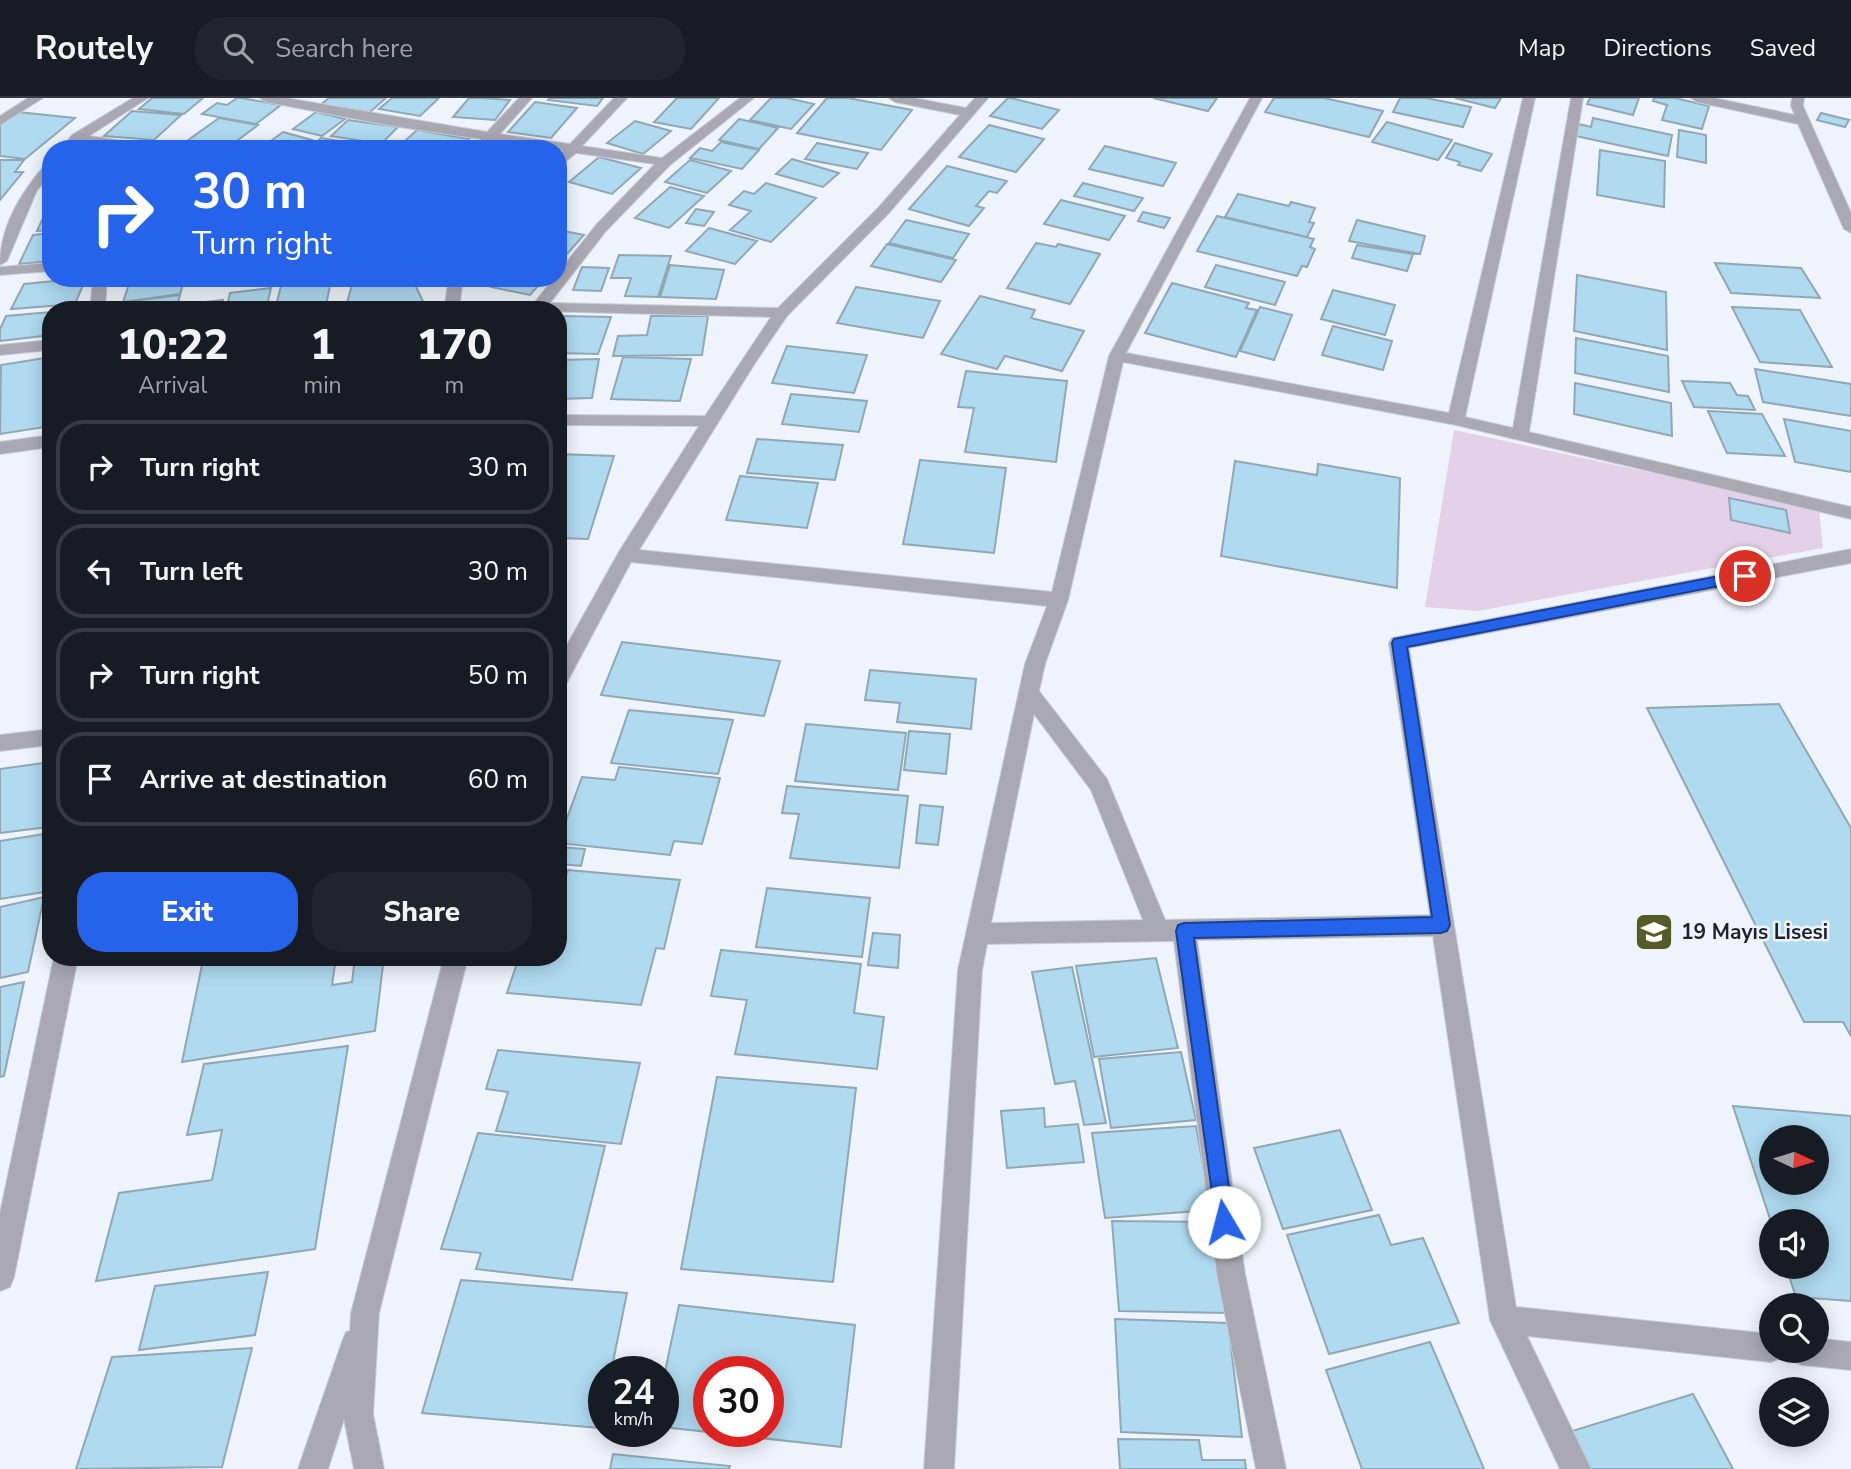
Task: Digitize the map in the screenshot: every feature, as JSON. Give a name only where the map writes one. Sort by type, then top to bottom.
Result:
[{"type":"street","points":[[0,121],[37,98]]},
{"type":"street","points":[[77,138],[142,98]]},
{"type":"street","points":[[267,98],[514,140]]},
{"type":"street","points":[[488,140],[526,98]]},
{"type":"street","points":[[567,155],[621,98]]},
{"type":"street","points":[[567,271],[601,228],[665,162],[748,98]]},
{"type":"street","points":[[895,98],[970,113]]},
{"type":"street","points":[[567,663],[625,555],[748,361],[782,313],[883,211],[982,98]]},
{"type":"street","points":[[939,1469],[970,970],[1035,664],[1059,600],[1117,356],[1256,98]]},
{"type":"street","points":[[1455,420],[1529,98]]},
{"type":"street","points":[[1520,436],[1577,98]]},
{"type":"street","points":[[1698,98],[1804,121]]},
{"type":"street","points":[[1798,98],[1797,106],[1851,229]]},
{"type":"street","points":[[77,138],[91,140]]},
{"type":"street","points":[[567,147],[665,162]]},
{"type":"street","points":[[0,261],[30,189],[42,176]]},
{"type":"street","points":[[0,271],[42,268]]},
{"type":"street","points":[[544,301],[555,287]]},
{"type":"street","points":[[567,308],[782,313]]},
{"type":"street","points":[[0,350],[42,346]]},
{"type":"street","points":[[1117,356],[1455,420],[1851,513]]},
{"type":"street","points":[[567,420],[711,421]]},
{"type":"street","points":[[0,448],[42,442]]},
{"type":"street","points":[[625,555],[1059,600]]},
{"type":"street","points":[[1576,1469],[1504,1320],[1399,643],[1851,556]]},
{"type":"street","points":[[1029,692],[1100,785],[1171,930],[1231,1274],[1271,1469]]},
{"type":"street","points":[[0,743],[42,738]]},
{"type":"street","points":[[977,934],[1441,925]]},
{"type":"street","points":[[0,1276],[64,966]]},
{"type":"street","points":[[313,1469],[365,1313],[454,966]]},
{"type":"street","points":[[365,1313],[358,1414],[369,1469]]},
{"type":"street","points":[[1504,1320],[1759,1347]]},
{"type":"street","points":[[1829,1354],[1851,1356]]},
{"type":"shaded area","points":[[1454,430],[1819,509],[1823,548],[1478,611],[1425,607]]},
{"type":"building","points":[[152,98],[203,98],[184,114],[139,109]]},
{"type":"building","points":[[237,98],[281,105],[256,124],[202,114],[217,103],[227,105]]},
{"type":"building","points":[[329,98],[386,98],[370,112],[320,105]]},
{"type":"building","points":[[392,98],[439,98],[420,116],[379,109]]},
{"type":"building","points":[[469,98],[510,100],[495,120],[453,117]]},
{"type":"building","points":[[603,98],[597,106],[548,100]]},
{"type":"building","points":[[677,98],[719,98],[691,129],[654,122]]},
{"type":"building","points":[[771,98],[787,98],[814,104],[791,129],[750,120]]},
{"type":"building","points":[[827,98],[848,98],[912,110],[881,150],[797,133]]},
{"type":"building","points":[[1008,98],[1059,110],[1042,129],[990,116]]},
{"type":"building","points":[[1153,98],[1217,98],[1208,111]]},
{"type":"building","points":[[1274,98],[1324,98],[1383,111],[1369,137],[1265,112]]},
{"type":"building","points":[[1400,98],[1426,98],[1471,107],[1463,127],[1393,112]]},
{"type":"building","points":[[1455,98],[1501,98],[1495,108]]},
{"type":"building","points":[[1590,98],[1639,98],[1633,115],[1587,104]]},
{"type":"building","points":[[1654,98],[1675,98],[1709,106],[1702,129],[1662,120],[1667,105],[1653,101]]},
{"type":"building","points":[[535,102],[577,108],[551,138],[508,132]]},
{"type":"building","points":[[132,111],[181,115],[154,140],[104,136]]},
{"type":"building","points":[[18,112],[75,118],[48,140],[42,140],[42,145],[25,159],[0,156],[0,125]]},
{"type":"building","points":[[316,112],[345,119],[322,136],[293,129]]},
{"type":"building","points":[[1821,113],[1849,120],[1845,127],[1817,120]]},
{"type":"building","points":[[219,118],[258,125],[238,140],[188,140]]},
{"type":"building","points":[[1593,118],[1672,135],[1668,156],[1576,136],[1579,124],[1591,127]]},
{"type":"building","points":[[739,119],[778,128],[759,149],[719,140]]},
{"type":"building","points":[[348,120],[398,127],[385,140],[356,140],[331,136]]},
{"type":"building","points":[[635,121],[671,131],[643,154],[607,143]]},
{"type":"building","points":[[1387,122],[1452,140],[1438,160],[1372,142]]},
{"type":"building","points":[[989,125],[1044,139],[1016,172],[959,157]]},
{"type":"building","points":[[417,130],[469,139],[468,140],[406,140]]},
{"type":"building","points":[[1679,130],[1706,135],[1706,163],[1677,157]]},
{"type":"building","points":[[283,132],[312,140],[272,140]]},
{"type":"building","points":[[721,142],[759,150],[742,169],[690,158],[700,148],[712,151]]},
{"type":"building","points":[[817,143],[868,153],[857,169],[805,159]]},
{"type":"building","points":[[1455,143],[1492,154],[1481,171],[1458,165],[1460,162],[1446,158]]},
{"type":"building","points":[[1105,146],[1176,163],[1163,186],[1089,169]]},
{"type":"building","points":[[1600,150],[1665,161],[1664,207],[1597,195]]},
{"type":"building","points":[[599,157],[641,168],[612,194],[569,182]]},
{"type":"building","points":[[792,159],[839,173],[823,187],[776,174]]},
{"type":"building","points":[[0,160],[24,160],[15,172],[23,172],[0,200]]},
{"type":"building","points":[[690,160],[731,171],[707,193],[665,182]]},
{"type":"building","points":[[947,166],[1007,181],[997,193],[989,191],[976,206],[984,208],[969,226],[909,209]]},
{"type":"building","points":[[766,183],[816,198],[771,242],[730,230],[751,211],[729,205],[744,191],[754,194]]},
{"type":"building","points":[[1083,183],[1143,198],[1134,211],[1074,196]]},
{"type":"building","points":[[670,187],[704,196],[669,228],[635,218]]},
{"type":"building","points":[[1238,194],[1289,206],[1291,202],[1315,208],[1309,222],[1314,223],[1307,237],[1225,217]]},
{"type":"building","points":[[1061,200],[1125,216],[1109,240],[1044,224]]},
{"type":"building","points":[[696,209],[714,212],[704,226],[686,223]]},
{"type":"building","points":[[1143,212],[1170,218],[1164,228],[1138,221]]},
{"type":"building","points":[[1217,216],[1314,239],[1310,247],[1315,249],[1307,267],[1302,266],[1297,276],[1197,251]]},
{"type":"building","points":[[906,220],[969,234],[953,258],[889,243]]},
{"type":"building","points":[[1357,220],[1425,236],[1420,254],[1349,241]]},
{"type":"building","points":[[709,228],[757,241],[735,264],[686,251]]},
{"type":"building","points":[[567,232],[584,235],[567,254]]},
{"type":"building","points":[[42,234],[42,262],[19,264],[33,235]]},
{"type":"building","points":[[1036,243],[1056,247],[1058,244],[1100,254],[1070,304],[1007,288]]},
{"type":"building","points":[[887,244],[956,260],[941,282],[871,266]]},
{"type":"building","points":[[1357,245],[1413,254],[1407,271],[1352,258]]},
{"type":"building","points":[[619,255],[671,256],[658,297],[625,296],[631,278],[611,278]]},
{"type":"building","points":[[1715,263],[1801,268],[1820,298],[1731,293]]},
{"type":"building","points":[[670,265],[724,270],[716,299],[660,297]]},
{"type":"building","points":[[1216,265],[1285,282],[1275,305],[1205,287]]},
{"type":"building","points":[[582,267],[609,268],[601,291],[573,290]]},
{"type":"building","points":[[1577,275],[1666,292],[1667,350],[1574,331]]},
{"type":"building","points":[[42,282],[42,287],[82,287],[76,301],[42,301],[42,307],[11,309],[24,284]]},
{"type":"building","points":[[1172,283],[1249,303],[1246,308],[1257,310],[1236,357],[1145,333]]},
{"type":"building","points":[[128,287],[182,287],[180,294],[123,301]]},
{"type":"building","points":[[281,287],[330,287],[327,301],[277,301]]},
{"type":"building","points":[[351,287],[416,287],[423,301],[347,301]]},
{"type":"building","points":[[491,287],[537,287],[530,295]]},
{"type":"building","points":[[856,287],[940,301],[923,338],[837,323]]},
{"type":"building","points":[[271,288],[268,301],[228,301],[230,293]]},
{"type":"building","points":[[1333,290],[1395,305],[1385,335],[1321,319]]},
{"type":"building","points":[[180,295],[178,301],[132,301]]},
{"type":"building","points":[[980,296],[1035,310],[1031,318],[1084,331],[1062,371],[1005,356],[997,369],[941,354]]},
{"type":"building","points":[[1260,307],[1292,315],[1274,360],[1240,351]]},
{"type":"building","points":[[1732,307],[1800,310],[1832,367],[1760,362]]},
{"type":"building","points":[[42,313],[42,336],[0,341],[0,329],[6,316]]},
{"type":"building","points":[[567,316],[611,317],[598,354],[567,353]]},
{"type":"building","points":[[651,316],[708,316],[702,355],[613,356],[618,336],[647,335]]},
{"type":"building","points":[[1333,326],[1392,341],[1383,370],[1322,355]]},
{"type":"building","points":[[1576,338],[1668,356],[1669,392],[1575,373]]},
{"type":"building","points":[[787,346],[867,355],[854,393],[772,383]]},
{"type":"building","points":[[623,357],[691,359],[680,401],[611,399]]},
{"type":"building","points":[[42,358],[42,427],[0,434],[1,365]]},
{"type":"building","points":[[599,359],[592,398],[567,399],[567,360]]},
{"type":"building","points":[[1755,369],[1851,384],[1851,416],[1763,402]]},
{"type":"building","points":[[966,371],[1067,381],[1056,462],[965,452],[974,408],[958,407]]},
{"type":"building","points":[[1682,381],[1730,383],[1737,395],[1748,396],[1755,410],[1694,407]]},
{"type":"building","points":[[1575,383],[1671,403],[1672,436],[1574,414]]},
{"type":"building","points":[[791,394],[867,401],[859,432],[782,424]]},
{"type":"building","points":[[1708,411],[1762,414],[1785,456],[1727,453]]},
{"type":"building","points":[[1784,419],[1851,431],[1851,472],[1795,462]]},
{"type":"building","points":[[757,439],[843,445],[835,480],[747,473]]},
{"type":"building","points":[[567,454],[614,456],[588,539],[567,538]]},
{"type":"building","points":[[920,460],[1006,468],[994,553],[903,544]]},
{"type":"building","points":[[1235,461],[1317,475],[1318,464],[1400,478],[1397,588],[1221,556]]},
{"type":"building","points":[[740,476],[818,483],[807,528],[726,520]]},
{"type":"building","points":[[1729,498],[1786,510],[1790,533],[1731,520]]},
{"type":"building","points":[[622,642],[780,661],[764,716],[601,695]]},
{"type":"building","points":[[870,670],[976,679],[971,729],[897,722],[900,703],[865,700]]},
{"type":"building","points":[[1779,704],[1851,828],[1851,1036],[1843,1022],[1804,1022],[1647,708]]},
{"type":"building","points":[[629,710],[733,720],[718,774],[611,763]]},
{"type":"building","points":[[806,724],[906,733],[898,790],[795,781]]},
{"type":"building","points":[[909,731],[950,734],[946,774],[904,770]]},
{"type":"building","points":[[42,763],[42,828],[0,833],[0,769]]},
{"type":"building","points":[[619,767],[720,778],[702,844],[674,841],[670,855],[567,844],[567,818],[582,777],[615,780]]},
{"type":"building","points":[[787,786],[908,796],[899,868],[790,858],[799,814],[782,813]]},
{"type":"building","points":[[920,805],[943,807],[938,845],[916,843]]},
{"type":"building","points":[[42,834],[42,892],[0,899],[0,841]]},
{"type":"building","points":[[567,848],[585,849],[581,866],[567,865]]},
{"type":"building","points":[[568,870],[680,880],[664,949],[656,948],[641,1005],[507,993],[516,966],[567,966]]},
{"type":"building","points":[[767,888],[870,898],[862,957],[756,947]]},
{"type":"building","points":[[42,897],[28,972],[0,978],[0,907]]},
{"type":"building","points":[[873,933],[900,935],[898,968],[868,965]]},
{"type":"building","points":[[721,950],[861,964],[854,1013],[884,1017],[877,1069],[735,1054],[747,1000],[711,996]]},
{"type":"building","points":[[1156,958],[1178,1048],[1094,1057],[1076,966]]},
{"type":"building","points":[[202,966],[335,966],[332,985],[352,982],[354,966],[383,966],[375,1031],[182,1062]]},
{"type":"building","points":[[1072,967],[1106,1123],[1084,1125],[1075,1081],[1055,1084],[1032,972]]},
{"type":"building","points":[[24,982],[4,1076],[0,1077],[0,987]]},
{"type":"building","points":[[348,1046],[315,1249],[96,1281],[119,1193],[212,1180],[222,1130],[187,1135],[204,1064]]},
{"type":"building","points":[[498,1050],[640,1063],[621,1144],[496,1131],[508,1092],[486,1089]]},
{"type":"building","points":[[1181,1052],[1196,1120],[1111,1128],[1099,1059]]},
{"type":"building","points":[[717,1077],[856,1088],[833,1282],[681,1269]]},
{"type":"building","points":[[1733,1106],[1851,1116],[1851,1301],[1829,1299],[1829,1293],[1795,1293],[1790,1279],[1829,1279],[1829,1209],[1767,1209],[1762,1195],[1829,1195],[1829,1125],[1759,1125],[1759,1185]]},
{"type":"building","points":[[1044,1108],[1045,1127],[1078,1124],[1084,1162],[1007,1168],[1001,1111]]},
{"type":"building","points":[[1196,1126],[1211,1210],[1105,1218],[1092,1133]]},
{"type":"building","points":[[1340,1130],[1372,1210],[1283,1229],[1254,1148]]},
{"type":"building","points":[[478,1133],[605,1146],[572,1280],[476,1269],[481,1253],[441,1249]]},
{"type":"building","points":[[1379,1215],[1391,1245],[1423,1238],[1459,1323],[1329,1354],[1287,1235]]},
{"type":"building","points":[[1112,1221],[1215,1222],[1228,1313],[1119,1311]]},
{"type":"building","points":[[268,1272],[255,1335],[139,1350],[155,1286]]},
{"type":"building","points":[[461,1280],[627,1293],[614,1356],[588,1356],[588,1427],[422,1413]]},
{"type":"building","points":[[679,1305],[855,1325],[841,1447],[784,1441],[784,1356],[693,1356],[693,1430],[679,1429],[679,1356],[668,1356]]},
{"type":"building","points":[[1115,1319],[1228,1323],[1242,1437],[1121,1432]]},
{"type":"building","points":[[1430,1342],[1484,1469],[1362,1469],[1326,1370]]},
{"type":"building","points":[[252,1348],[222,1467],[76,1469],[112,1357]]},
{"type":"building","points":[[1693,1394],[1733,1469],[1591,1469],[1572,1431]]},
{"type":"building","points":[[1118,1439],[1199,1440],[1202,1460],[1245,1460],[1246,1469],[1120,1469]]},
{"type":"building","points":[[613,1454],[730,1466],[729,1469],[610,1469]]},
{"type":"place","name":"19 Mayıs Lisesi","points":[[1654,932]]},
{"type":"route","points":[[1224,1222],[1184,931],[1441,925],[1399,643],[1745,576]]}]
